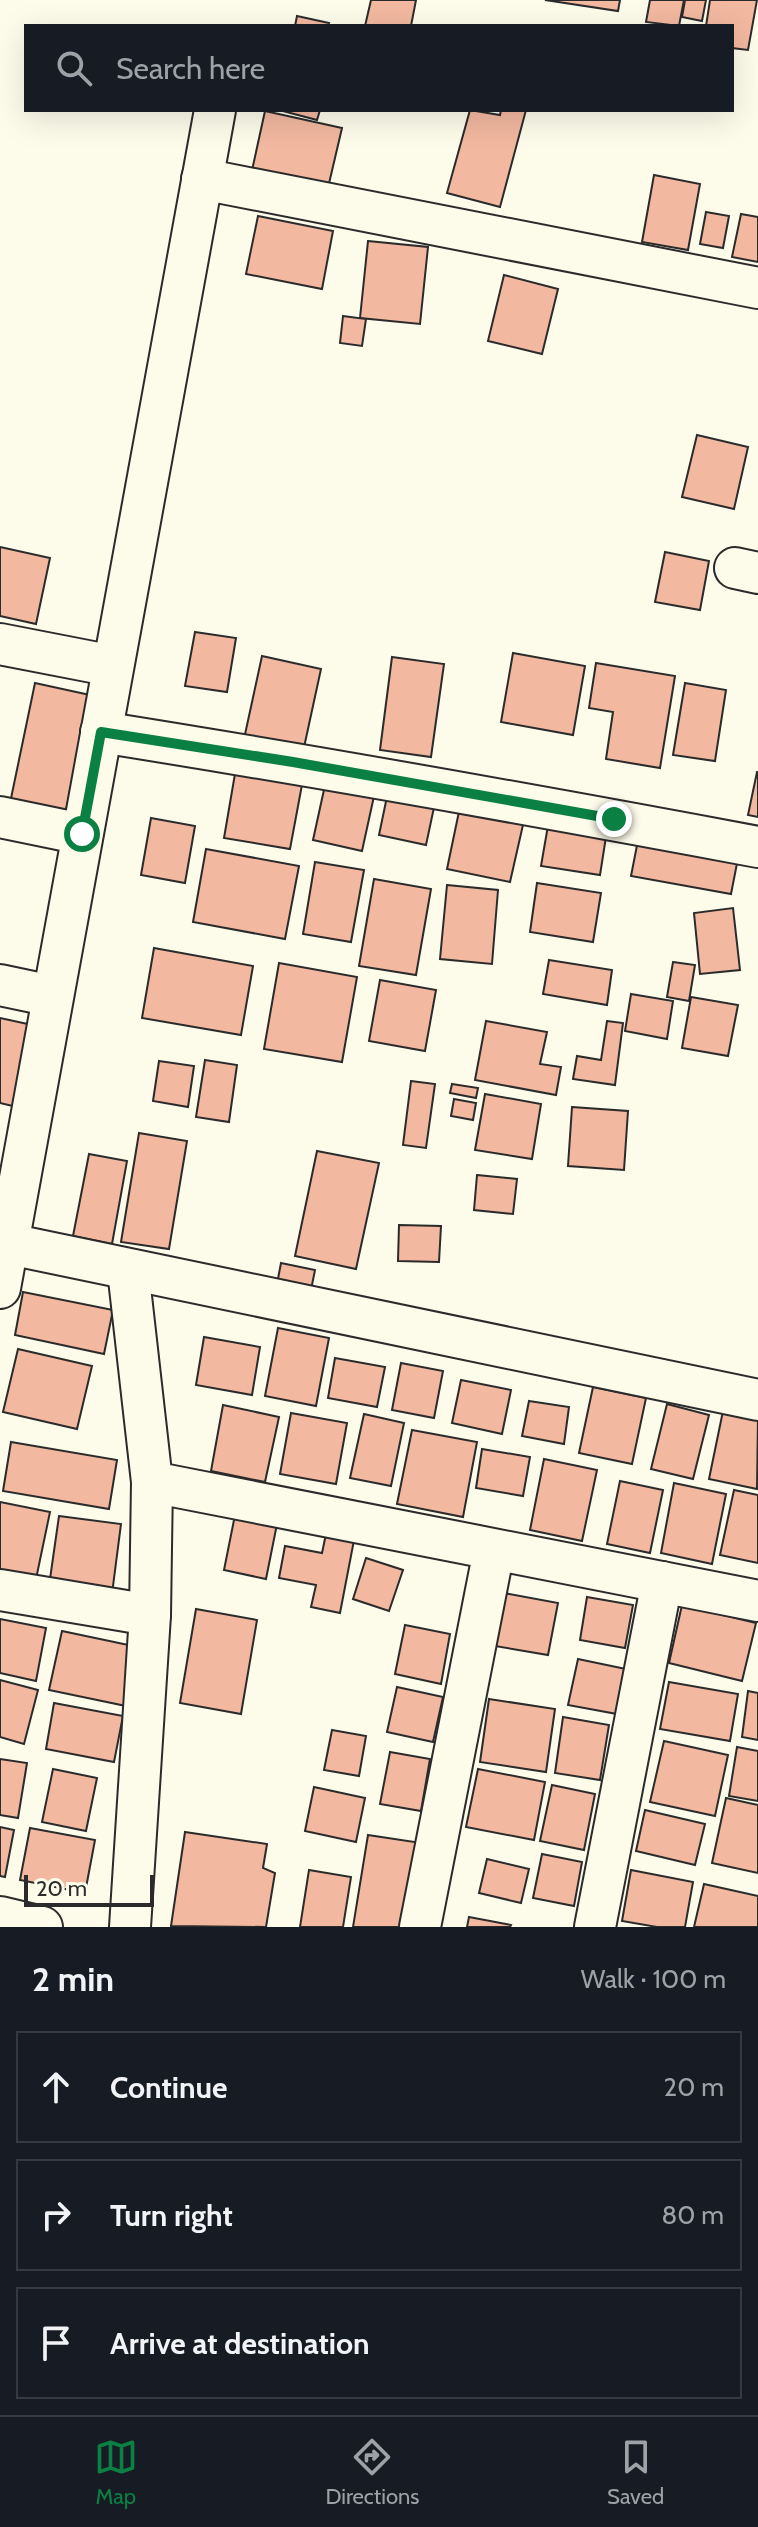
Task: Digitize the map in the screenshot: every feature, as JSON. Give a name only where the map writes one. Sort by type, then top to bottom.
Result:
[{"type":"street","points":[[0,1288],[3,1243],[52,996],[215,112]]},
{"type":"street","points":[[202,179],[758,288]]},
{"type":"street","points":[[0,644],[113,666]]},
{"type":"street","points":[[101,732],[599,816],[758,847]]},
{"type":"street","points":[[0,817],[82,834]]},
{"type":"street","points":[[0,985],[52,996]]},
{"type":"street","points":[[3,1243],[758,1400]]},
{"type":"street","points":[[128,1270],[152,1482],[150,1615],[130,1927]]},
{"type":"street","points":[[152,1482],[758,1601]]},
{"type":"street","points":[[420,1927],[494,1550]]},
{"type":"street","points":[[595,1927],[662,1582]]},
{"type":"street","points":[[0,1590],[150,1615]]},
{"type":"street","points":[[0,1917],[42,1927]]},
{"type":"building","points":[[371,0],[416,0],[411,24],[365,24]]},
{"type":"building","points":[[545,0],[620,0],[618,11]]},
{"type":"building","points":[[650,0],[684,0],[679,24],[646,22]]},
{"type":"building","points":[[685,0],[706,0],[702,21],[682,17]]},
{"type":"building","points":[[710,0],[757,0],[748,50],[734,48],[734,24],[706,24]]},
{"type":"building","points":[[297,16],[329,23],[329,24],[295,24]]},
{"type":"building","points":[[265,112],[342,128],[327,192],[251,175]]},
{"type":"building","points":[[287,112],[319,112],[317,120]]},
{"type":"building","points":[[469,112],[500,115],[501,112],[525,112],[500,207],[447,193]]},
{"type":"building","points":[[654,175],[700,184],[688,250],[642,242]]},
{"type":"building","points":[[706,212],[729,216],[723,248],[700,244]]},
{"type":"building","points":[[741,214],[758,217],[758,262],[732,257]]},
{"type":"building","points":[[258,216],[333,231],[322,289],[246,274]]},
{"type":"building","points":[[368,241],[428,247],[420,324],[360,318]]},
{"type":"building","points":[[504,275],[558,289],[542,354],[488,341]]},
{"type":"building","points":[[343,316],[366,319],[362,346],[340,343]]},
{"type":"building","points":[[697,435],[748,447],[734,509],[682,497]]},
{"type":"building","points":[[0,547],[50,558],[36,624],[0,616]]},
{"type":"building","points":[[665,552],[709,561],[700,610],[655,602]]},
{"type":"building","points":[[195,632],[236,638],[227,692],[185,686]]},
{"type":"building","points":[[513,653],[585,666],[573,735],[501,722]]},
{"type":"building","points":[[262,656],[321,669],[303,752],[244,739]]},
{"type":"building","points":[[392,657],[444,664],[431,757],[380,750]]},
{"type":"building","points":[[596,663],[675,676],[660,768],[606,759],[613,712],[589,708]]},
{"type":"building","points":[[35,683],[90,695],[64,820],[9,808]]},
{"type":"building","points":[[685,683],[726,690],[715,761],[673,755]]},
{"type":"building","points":[[237,762],[304,774],[290,849],[224,838]]},
{"type":"building","points":[[758,772],[758,817],[748,815]]},
{"type":"building","points":[[327,776],[376,787],[362,851],[313,840]]},
{"type":"building","points":[[389,787],[436,798],[426,845],[379,835]]},
{"type":"building","points":[[461,802],[525,816],[510,882],[447,869]]},
{"type":"building","points":[[550,814],[608,824],[600,875],[541,866]]},
{"type":"building","points":[[151,818],[195,826],[185,883],[141,875]]},
{"type":"building","points":[[640,830],[740,848],[731,894],[631,876]]},
{"type":"building","points":[[206,849],[299,866],[285,939],[193,922]]},
{"type":"building","points":[[315,862],[364,870],[351,942],[303,934]]},
{"type":"building","points":[[374,879],[431,889],[416,975],[359,966]]},
{"type":"building","points":[[537,883],[601,893],[593,942],[530,932]]},
{"type":"building","points":[[447,885],[498,890],[492,964],[440,959]]},
{"type":"building","points":[[733,908],[740,970],[700,974],[694,913]]},
{"type":"building","points":[[154,948],[253,966],[241,1035],[142,1018]]},
{"type":"building","points":[[549,960],[612,970],[607,1005],[543,994]]},
{"type":"building","points":[[673,962],[695,965],[689,1001],[667,997]]},
{"type":"building","points":[[279,963],[357,977],[342,1062],[264,1049]]},
{"type":"building","points":[[380,980],[436,990],[425,1051],[369,1041]]},
{"type":"building","points":[[631,994],[673,1001],[667,1039],[625,1031]]},
{"type":"building","points":[[691,997],[738,1005],[728,1056],[682,1048]]},
{"type":"building","points":[[0,1018],[37,1026],[21,1108],[0,1103]]},
{"type":"building","points":[[486,1021],[547,1032],[540,1064],[561,1067],[556,1095],[475,1080]]},
{"type":"building","points":[[607,1021],[623,1023],[615,1085],[573,1079],[577,1056],[601,1060]]},
{"type":"building","points":[[205,1060],[237,1065],[229,1122],[196,1117]]},
{"type":"building","points":[[159,1061],[194,1066],[188,1107],[153,1101]]},
{"type":"building","points":[[411,1081],[435,1084],[426,1148],[403,1145]]},
{"type":"building","points":[[452,1084],[478,1088],[476,1098],[450,1093]]},
{"type":"building","points":[[485,1094],[541,1104],[532,1159],[475,1150]]},
{"type":"building","points":[[454,1099],[476,1103],[473,1120],[451,1116]]},
{"type":"building","points":[[572,1107],[628,1111],[624,1170],[568,1166]]},
{"type":"building","points":[[139,1133],[187,1141],[169,1249],[121,1242]]},
{"type":"building","points":[[317,1151],[379,1163],[356,1269],[295,1256]]},
{"type":"building","points":[[89,1154],[127,1161],[112,1244],[73,1236]]},
{"type":"building","points":[[477,1175],[517,1179],[513,1214],[474,1210]]},
{"type":"building","points":[[399,1225],[441,1226],[439,1262],[398,1261]]},
{"type":"building","points":[[281,1263],[315,1270],[311,1290],[277,1284]]},
{"type":"building","points":[[23,1292],[113,1310],[104,1354],[15,1335]]},
{"type":"building","points":[[278,1328],[329,1338],[316,1406],[265,1396]]},
{"type":"building","points":[[204,1337],[260,1347],[252,1395],[196,1385]]},
{"type":"building","points":[[18,1349],[92,1366],[77,1429],[3,1412]]},
{"type":"building","points":[[335,1358],[385,1367],[377,1407],[328,1398]]},
{"type":"building","points":[[401,1363],[443,1371],[434,1418],[392,1410]]},
{"type":"building","points":[[461,1380],[511,1390],[502,1434],[452,1423]]},
{"type":"building","points":[[593,1387],[646,1398],[632,1464],[579,1453]]},
{"type":"building","points":[[529,1401],[569,1407],[564,1444],[522,1436]]},
{"type":"building","points":[[667,1404],[709,1415],[693,1479],[651,1469]]},
{"type":"building","points":[[223,1405],[279,1417],[265,1482],[211,1471]]},
{"type":"building","points":[[723,1411],[758,1418],[757,1489],[709,1479]]},
{"type":"building","points":[[291,1413],[347,1423],[336,1484],[280,1474]]},
{"type":"building","points":[[364,1414],[404,1423],[391,1486],[350,1478]]},
{"type":"building","points":[[412,1430],[477,1442],[463,1517],[397,1504]]},
{"type":"building","points":[[11,1442],[117,1460],[109,1509],[3,1491]]},
{"type":"building","points":[[482,1449],[530,1457],[523,1496],[476,1488]]},
{"type":"building","points":[[544,1459],[597,1470],[582,1541],[530,1530]]},
{"type":"building","points":[[620,1481],[663,1490],[650,1553],[607,1544]]},
{"type":"building","points":[[674,1483],[726,1494],[712,1564],[661,1553]]},
{"type":"building","points":[[734,1490],[758,1495],[758,1563],[720,1555]]},
{"type":"building","points":[[0,1502],[50,1512],[36,1579],[0,1572]]},
{"type":"building","points":[[236,1510],[278,1519],[266,1579],[224,1570]]},
{"type":"building","points":[[59,1516],[121,1524],[112,1594],[49,1586]]},
{"type":"building","points":[[327,1529],[355,1535],[340,1613],[311,1607],[316,1585],[279,1578],[285,1546],[322,1553]]},
{"type":"building","points":[[366,1558],[403,1570],[389,1611],[353,1599]]},
{"type":"building","points":[[504,1593],[558,1603],[548,1655],[495,1646]]},
{"type":"building","points":[[587,1597],[633,1605],[625,1648],[580,1640]]},
{"type":"building","points":[[682,1605],[756,1623],[742,1681],[669,1663]]},
{"type":"building","points":[[196,1609],[257,1620],[241,1714],[180,1703]]},
{"type":"building","points":[[0,1619],[46,1628],[36,1681],[0,1673]]},
{"type":"building","points":[[405,1625],[450,1634],[441,1684],[395,1674]]},
{"type":"building","points":[[62,1631],[138,1647],[126,1706],[49,1690]]},
{"type":"building","points":[[578,1659],[626,1669],[617,1714],[568,1705]]},
{"type":"building","points":[[0,1680],[38,1690],[24,1744],[0,1737]]},
{"type":"building","points":[[669,1682],[738,1694],[730,1741],[660,1729]]},
{"type":"building","points":[[397,1687],[443,1697],[433,1742],[387,1732]]},
{"type":"building","points":[[748,1691],[758,1693],[758,1740],[742,1737]]},
{"type":"building","points":[[489,1699],[555,1709],[546,1772],[480,1762]]},
{"type":"building","points":[[54,1703],[123,1716],[114,1762],[46,1749]]},
{"type":"building","points":[[563,1717],[609,1725],[600,1780],[555,1773]]},
{"type":"building","points":[[332,1730],[366,1736],[359,1776],[324,1770]]},
{"type":"building","points":[[664,1741],[728,1755],[715,1816],[650,1802]]},
{"type":"building","points":[[737,1747],[758,1751],[758,1801],[729,1796]]},
{"type":"building","points":[[390,1752],[430,1759],[421,1811],[380,1804]]},
{"type":"building","points":[[0,1759],[27,1763],[18,1818],[0,1815]]},
{"type":"building","points":[[53,1769],[97,1778],[86,1831],[42,1822]]},
{"type":"building","points":[[478,1769],[545,1782],[534,1840],[466,1827]]},
{"type":"building","points":[[552,1785],[595,1794],[584,1850],[540,1841]]},
{"type":"building","points":[[314,1787],[365,1798],[356,1842],[305,1831]]},
{"type":"building","points":[[726,1798],[758,1805],[758,1873],[712,1863]]},
{"type":"building","points":[[645,1810],[705,1824],[695,1865],[636,1851]]},
{"type":"building","points":[[0,1827],[14,1830],[5,1877],[0,1876]]},
{"type":"building","points":[[30,1828],[95,1840],[85,1893],[20,1880]]},
{"type":"building","points":[[185,1832],[267,1844],[263,1868],[275,1873],[266,1927],[171,1926]]},
{"type":"building","points":[[368,1835],[428,1844],[415,1927],[353,1927]]},
{"type":"building","points":[[542,1854],[582,1862],[574,1906],[533,1898]]},
{"type":"building","points":[[487,1859],[529,1869],[521,1903],[479,1893]]},
{"type":"building","points":[[309,1870],[351,1877],[343,1927],[300,1927]]},
{"type":"building","points":[[631,1870],[693,1882],[685,1927],[657,1927],[622,1921]]},
{"type":"building","points":[[704,1884],[758,1896],[758,1927],[694,1927]]},
{"type":"building","points":[[469,1917],[511,1925],[467,1927]]},
{"type":"route","points":[[82,834],[101,732],[293,762],[614,819]]}]
